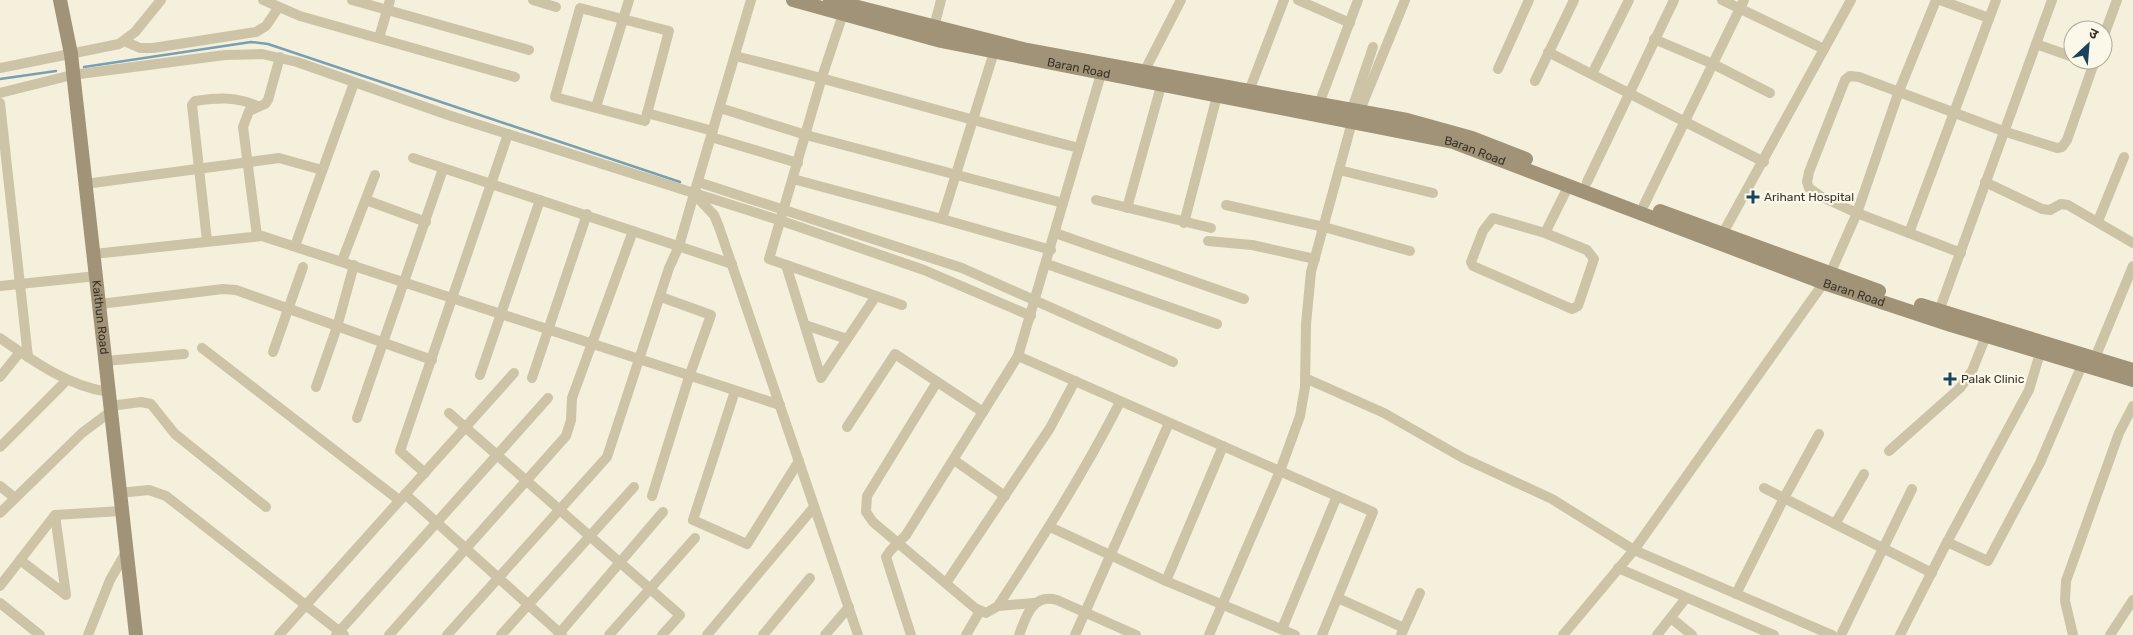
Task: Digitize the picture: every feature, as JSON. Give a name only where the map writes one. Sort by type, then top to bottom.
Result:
[{"type":"main road","name":"Kaithun Road","points":[[60,0],[71,54],[136,635]]},
{"type":"main road","name":"Baran Road","points":[[793,0],[940,41],[1101,74],[1217,96],[1407,120],[1465,136],[1723,234],[1827,278],[2133,370]]},
{"type":"main road","name":"Baran Road","points":[[830,0],[1027,50],[1145,70],[1319,104],[1453,142],[1569,186],[1986,336],[2133,380]]},
{"type":"street","points":[[124,42],[160,0]]},
{"type":"street","points":[[262,0],[278,8],[515,77]]},
{"type":"street","points":[[352,0],[389,5],[529,50]]},
{"type":"street","points":[[533,0],[556,7]]},
{"type":"street","points":[[596,107],[629,0]]},
{"type":"street","points":[[446,635],[607,458],[669,268],[679,246],[751,0]]},
{"type":"street","points":[[934,27],[941,0]]},
{"type":"street","points":[[1145,70],[1182,0]]},
{"type":"street","points":[[1249,91],[1284,0]]},
{"type":"street","points":[[1298,0],[1350,22]]},
{"type":"street","points":[[1319,104],[1358,0]]},
{"type":"street","points":[[1355,114],[1404,0]]},
{"type":"street","points":[[1498,69],[1529,0]]},
{"type":"street","points":[[1535,81],[1574,0]]},
{"type":"street","points":[[1592,74],[1629,0]]},
{"type":"street","points":[[1588,182],[1674,0]]},
{"type":"street","points":[[1722,0],[1742,4],[1824,49]]},
{"type":"street","points":[[1723,234],[1851,0]]},
{"type":"street","points":[[1563,635],[1634,550],[1827,278],[1857,213],[1900,91],[1938,0],[1990,18]]},
{"type":"street","points":[[1909,233],[1996,0]]},
{"type":"street","points":[[1939,311],[2052,0]]},
{"type":"street","points":[[2110,20],[2117,0]]},
{"type":"street","points":[[1644,205],[1742,4]]},
{"type":"street","points":[[379,38],[389,5]]},
{"type":"street","points":[[0,68],[124,42],[140,48],[153,48],[250,33],[266,26],[278,8]]},
{"type":"street","points":[[580,8],[624,18],[669,31],[645,121],[555,97],[580,8]]},
{"type":"street","points":[[843,14],[822,77],[770,260],[902,305]]},
{"type":"street","points":[[1654,39],[1713,64],[1770,93]]},
{"type":"street","points":[[2036,44],[2063,53]]},
{"type":"street","points":[[1210,635],[1222,603],[1280,471],[1300,416],[1305,378],[1306,324],[1311,272],[1373,47]]},
{"type":"street","points":[[942,218],[974,122],[994,52]]},
{"type":"street","points":[[1548,52],[1764,162]]},
{"type":"street","points":[[0,92],[72,75],[239,54],[280,57],[508,134],[782,221],[924,270],[1031,316]]},
{"type":"street","points":[[735,56],[822,77],[974,122],[1079,148]]},
{"type":"street","points":[[257,236],[243,127],[249,110],[265,104],[268,100],[280,57]]},
{"type":"street","points":[[1961,253],[1857,213],[1812,191],[1807,182],[1808,172],[1846,78],[1859,77],[2052,148],[2062,147],[2070,134],[2091,70]]},
{"type":"street","points":[[911,635],[886,560],[890,550],[899,542],[954,460],[1018,356],[1047,264],[1101,74]]},
{"type":"street","points":[[295,246],[354,83]]},
{"type":"street","points":[[1127,208],[1162,86]]},
{"type":"street","points":[[1184,223],[1217,96]]},
{"type":"street","points":[[207,241],[191,110],[193,103],[234,98],[256,106]]},
{"type":"street","points":[[0,102],[21,285],[24,354],[0,377]]},
{"type":"street","points":[[720,108],[806,135],[1063,203]]},
{"type":"street","points":[[647,113],[798,163]]},
{"type":"street","points":[[425,473],[400,451],[508,134]]},
{"type":"street","points":[[2098,221],[2124,157]]},
{"type":"street","points":[[85,184],[246,161],[284,158],[322,170]]},
{"type":"street","points":[[413,158],[587,214],[732,264]]},
{"type":"street","points":[[357,418],[443,169]]},
{"type":"street","points":[[1339,170],[1434,193]]},
{"type":"street","points":[[342,261],[375,175]]},
{"type":"street","points":[[793,179],[942,218],[1051,250]]},
{"type":"street","points":[[698,182],[962,268],[1173,362]]},
{"type":"street","points":[[1985,182],[2042,209],[2048,210],[2059,204],[2065,204],[2098,221],[2133,243]]},
{"type":"street","points":[[1545,233],[1569,186]]},
{"type":"street","points":[[694,194],[714,215],[858,635]]},
{"type":"street","points":[[366,200],[426,222]]},
{"type":"street","points":[[480,376],[540,200]]},
{"type":"street","points":[[1096,200],[1184,223],[1211,228]]},
{"type":"street","points":[[1226,206],[1324,227],[1410,251]]},
{"type":"street","points":[[532,378],[587,214]]},
{"type":"street","points":[[1493,218],[1545,233],[1587,250],[1594,259],[1592,272],[1578,306],[1572,309],[1473,266],[1471,262],[1483,231],[1493,218]]},
{"type":"street","points":[[389,635],[527,482],[569,431],[572,398],[633,231]]},
{"type":"street","points":[[1055,233],[1244,299]]},
{"type":"street","points":[[94,254],[257,236],[342,261],[640,361],[780,405]]},
{"type":"street","points":[[1208,241],[1252,245],[1315,259]]},
{"type":"street","points":[[1047,264],[1217,324]]},
{"type":"street","points":[[316,387],[337,327],[354,265]]},
{"type":"street","points":[[786,265],[820,378],[876,296]]},
{"type":"street","points":[[2095,358],[2133,266]]},
{"type":"street","points":[[273,352],[303,267]]},
{"type":"street","points":[[0,286],[97,276]]},
{"type":"street","points":[[100,304],[229,289],[240,291],[432,360]]},
{"type":"street","points":[[652,496],[689,377],[711,315],[660,297]]},
{"type":"street","points":[[805,325],[847,339]]},
{"type":"street","points":[[1889,451],[1960,388],[1972,371],[1986,336]]},
{"type":"street","points":[[0,338],[67,380],[82,387],[108,392]]},
{"type":"street","points":[[202,348],[438,523],[560,634],[663,512]]},
{"type":"street","points":[[1900,635],[1946,542],[2029,390],[2040,353]]},
{"type":"street","points":[[105,361],[184,354]]},
{"type":"street","points":[[847,427],[895,354],[983,412]]},
{"type":"street","points":[[1018,356],[1373,512],[1322,635]]},
{"type":"street","points":[[1946,542],[1988,561],[2040,463],[2082,365]]},
{"type":"street","points":[[279,635],[514,374]]},
{"type":"street","points":[[1305,378],[1384,413],[1463,458],[1552,498],[1634,550],[1832,635]]},
{"type":"street","points":[[0,447],[67,380]]},
{"type":"street","points":[[937,382],[867,496],[865,508],[868,516],[946,583],[980,611],[989,612],[998,606],[1050,527],[1092,456],[1120,402]]},
{"type":"street","points":[[946,583],[1050,428],[1075,382]]},
{"type":"street","points":[[735,391],[692,520],[747,544],[799,460]]},
{"type":"street","points":[[120,493],[149,490],[166,496],[306,604],[340,634],[548,398]]},
{"type":"street","points":[[0,513],[82,433],[110,409],[141,402],[151,404],[175,434],[266,507]]},
{"type":"street","points":[[2073,635],[2065,601],[2066,581],[2119,434],[2133,406]]},
{"type":"street","points":[[449,413],[680,615],[662,635]]},
{"type":"street","points":[[1075,635],[1169,423]]},
{"type":"street","points":[[1736,594],[1784,498],[1819,434]]},
{"type":"street","points":[[1166,581],[1223,446]]},
{"type":"street","points":[[954,460],[1005,496]]},
{"type":"street","points":[[1835,524],[1864,474]]},
{"type":"street","points":[[0,486],[15,498]]},
{"type":"street","points":[[501,635],[634,487]]},
{"type":"street","points":[[1764,488],[1932,573]]},
{"type":"street","points":[[1841,635],[1912,489]]},
{"type":"street","points":[[1282,629],[1337,496]]},
{"type":"street","points":[[707,635],[814,507]]},
{"type":"street","points":[[0,586],[55,515],[121,511]]},
{"type":"street","points":[[20,560],[66,595],[55,515]]},
{"type":"street","points":[[1050,527],[1166,581],[1295,635]]},
{"type":"street","points":[[609,635],[695,538]]},
{"type":"street","points":[[88,635],[110,580],[126,552]]},
{"type":"street","points":[[1618,568],[1774,635]]},
{"type":"street","points":[[762,635],[810,578]]},
{"type":"street","points":[[1338,598],[1403,632],[1420,593]]},
{"type":"street","points":[[1018,635],[1034,603],[1041,598],[1050,598],[1136,635]]},
{"type":"street","points":[[1657,635],[1686,598]]},
{"type":"street","points":[[2110,635],[2133,600]]},
{"type":"street","points":[[0,603],[40,635]]},
{"type":"street","points":[[998,606],[1034,603]]},
{"type":"street","points":[[825,635],[849,606]]},
{"type":"street","points":[[966,635],[980,611]]},
{"type":"street","points":[[1671,618],[1692,635]]},
{"type":"waterway","points":[[84,67],[251,42],[268,44],[680,182]]},
{"type":"waterway","points":[[0,79],[56,71]]},
{"type":"place","name":"Arihant Hospital","points":[[1753,197]]},
{"type":"place","name":"Palak Clinic","points":[[1950,379]]}]
